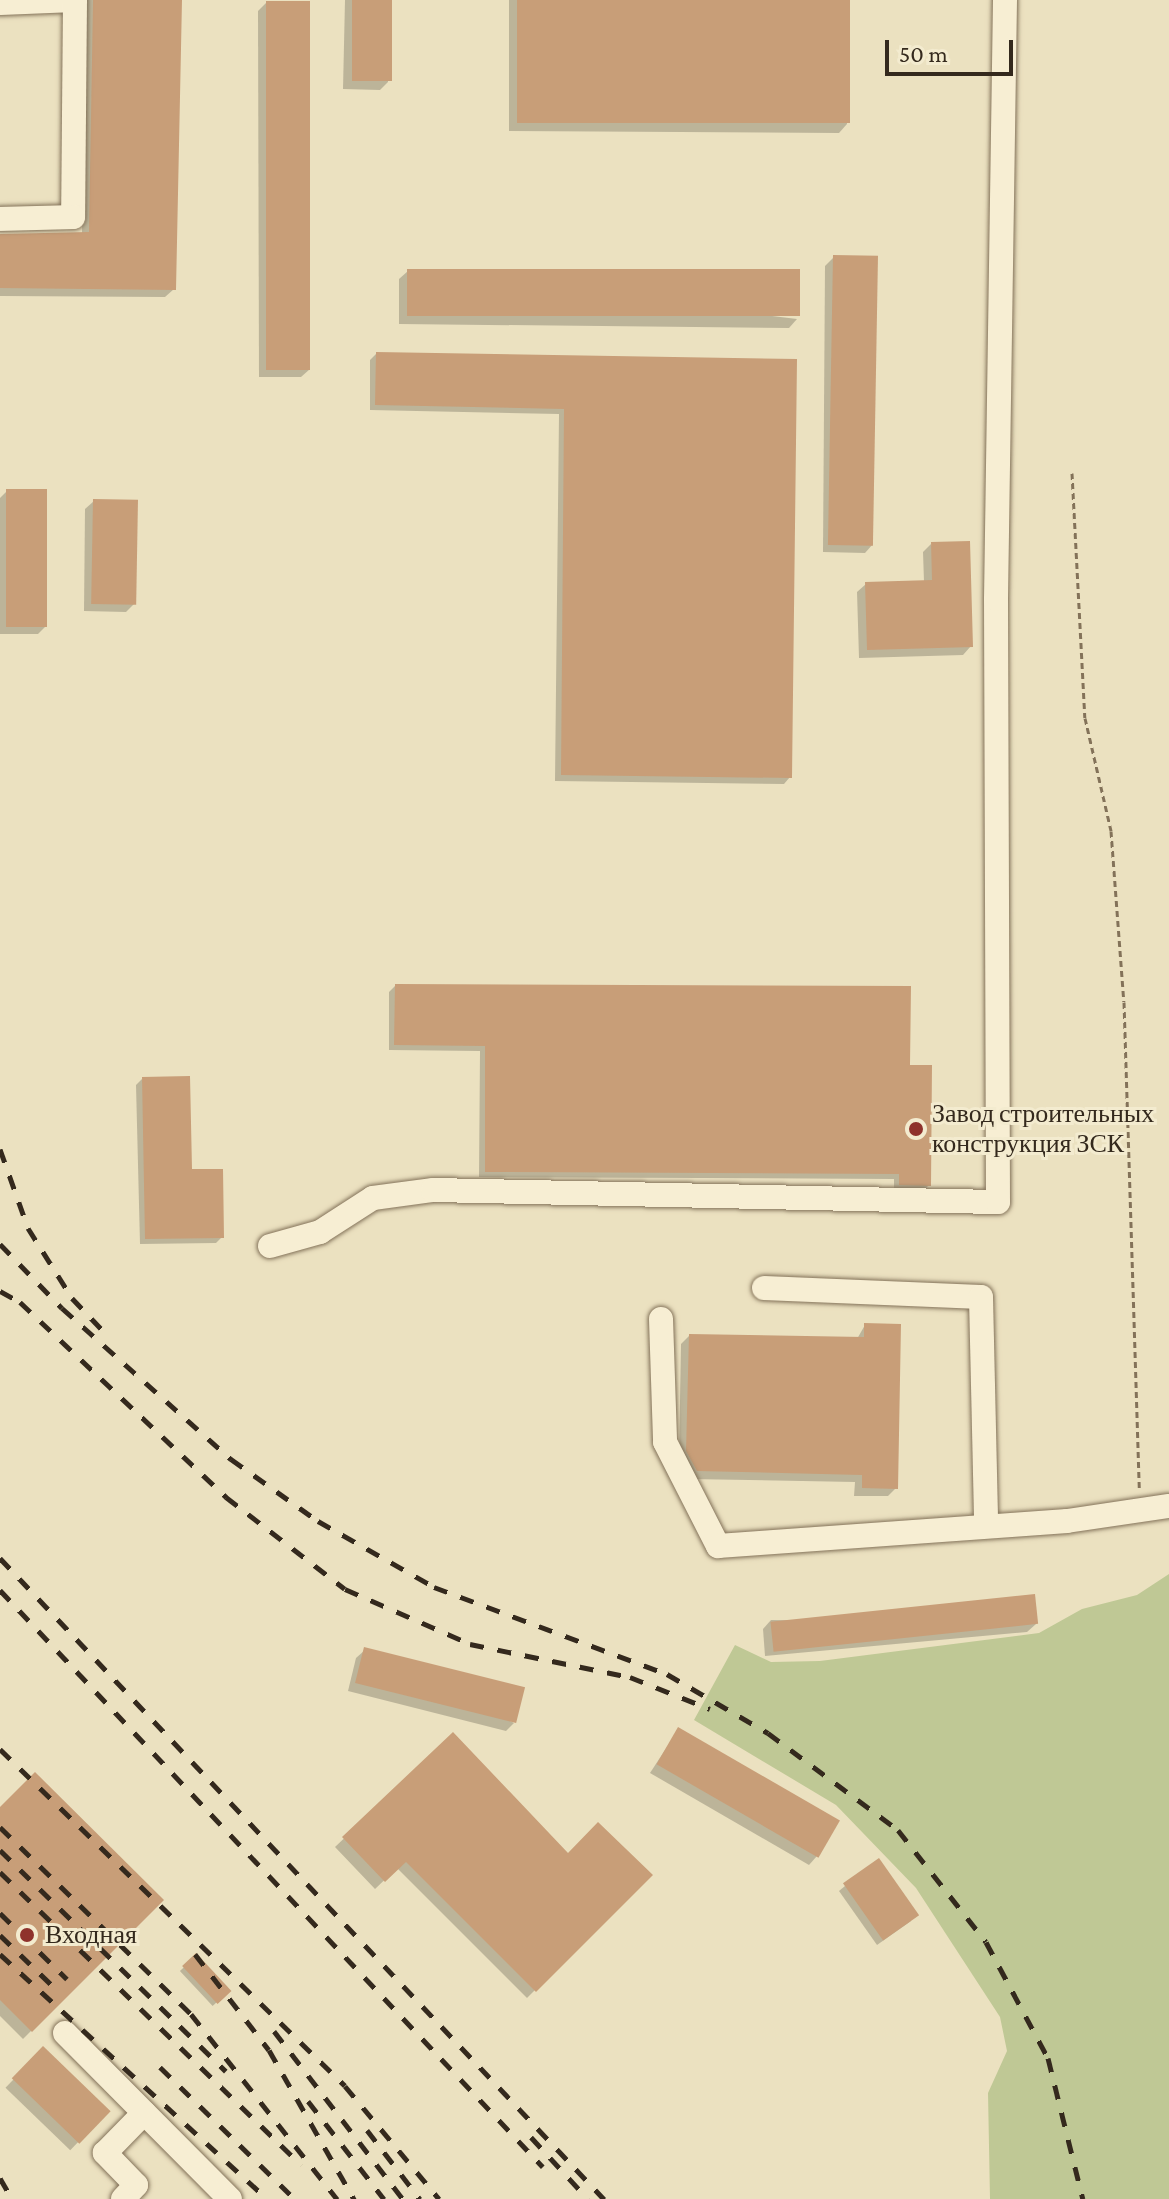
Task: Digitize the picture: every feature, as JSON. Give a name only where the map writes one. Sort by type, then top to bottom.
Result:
[{"type":"street","points":[[0,3],[75,0],[73,217],[0,219]]},
{"type":"street","points":[[270,1246],[320,1232],[373,1198],[433,1190],[998,1202],[996,599],[1005,0]]},
{"type":"street","points":[[764,1288],[981,1297],[986,1526]]},
{"type":"street","points":[[661,1319],[665,1442],[718,1546],[986,1526],[1169,1506]]},
{"type":"street","points":[[65,2033],[230,2199]]},
{"type":"street","points":[[123,2199],[136,2185],[105,2153],[144,2113]]},
{"type":"path","points":[[1072,473],[1085,718],[1111,831],[1124,1002],[1140,1510]]},
{"type":"green space","points":[[1169,1574],[1169,2199],[990,2199],[988,2093],[1007,2051],[1000,2017],[916,1888],[836,1805],[694,1720],[735,1645],[771,1662],[820,1661],[1039,1633],[1082,1609],[1137,1595]]},
{"type":"building","points":[[93,0],[182,0],[176,290],[0,288],[0,234],[89,232]]},
{"type":"building","points":[[352,0],[392,0],[392,81],[352,81]]},
{"type":"building","points":[[517,0],[850,0],[850,123],[517,123]]},
{"type":"building","points":[[266,1],[310,1],[310,370],[266,370]]},
{"type":"building","points":[[833,255],[878,256],[873,546],[828,545]]},
{"type":"building","points":[[407,269],[800,269],[800,316],[407,316]]},
{"type":"building","points":[[376,352],[797,359],[792,778],[561,775],[564,409],[375,405]]},
{"type":"building","points":[[6,489],[47,489],[47,627],[6,627]]},
{"type":"building","points":[[93,499],[138,500],[136,605],[91,604]]},
{"type":"building","points":[[970,541],[973,647],[867,650],[865,582],[932,580],[931,542]]},
{"type":"building","points":[[395,984],[911,986],[910,1065],[932,1065],[931,1186],[899,1185],[899,1174],[485,1172],[485,1046],[394,1045]]},
{"type":"building","points":[[190,1076],[192,1169],[223,1169],[224,1238],[145,1239],[142,1077]]},
{"type":"building","points":[[864,1323],[901,1324],[898,1489],[862,1488],[862,1475],[697,1471],[686,1451],[689,1334],[864,1337]]},
{"type":"building","points":[[1035,1594],[1038,1624],[774,1652],[770,1622]]},
{"type":"building","points":[[364,1647],[525,1687],[516,1723],[355,1683]]},
{"type":"building","points":[[678,1727],[840,1820],[818,1858],[656,1764]]},
{"type":"building","points":[[453,1732],[568,1853],[598,1822],[653,1875],[536,1992],[406,1862],[385,1882],[342,1837]]},
{"type":"building","points":[[35,1772],[164,1900],[32,2032],[0,2000],[0,1807]]},
{"type":"building","points":[[879,1858],[919,1915],[883,1941],[843,1883]]},
{"type":"building","points":[[196,1953],[231,1991],[218,2004],[182,1966]]},
{"type":"building","points":[[43,2046],[111,2111],[79,2144],[12,2078]]},
{"type":"railway","points":[[0,1149],[28,1228],[72,1298],[108,1336]]},
{"type":"railway","points":[[0,1244],[62,1308],[231,1459],[318,1521],[434,1587],[667,1674],[768,1733],[898,1830],[986,1942],[1048,2058],[1083,2199]]},
{"type":"railway","points":[[0,1291],[20,1302],[226,1497],[345,1589],[470,1644],[630,1677],[710,1709]]},
{"type":"railway","points":[[0,1558],[604,2199]]},
{"type":"railway","points":[[0,1590],[543,2167]]},
{"type":"railway","points":[[0,1749],[345,2086],[439,2199]]},
{"type":"railway","points":[[0,1827],[191,2014],[337,2199]]},
{"type":"railway","points":[[0,1850],[226,2071]]},
{"type":"railway","points":[[0,1872],[301,2165]]},
{"type":"railway","points":[[0,1913],[67,1979]]},
{"type":"railway","points":[[0,1935],[57,1990]]},
{"type":"railway","points":[[0,1954],[267,2199]]},
{"type":"railway","points":[[195,1954],[269,2050],[354,2199]]},
{"type":"railway","points":[[274,2031],[403,2199]]},
{"type":"railway","points":[[160,2067],[295,2199]]},
{"type":"railway","points":[[308,2101],[384,2199]]},
{"type":"railway","points":[[367,2130],[420,2199]]},
{"type":"railway","points":[[531,2137],[588,2199]]},
{"type":"railway","points":[[0,2178],[12,2199]]},
{"type":"place","name":"Завод строительных конструкция ЗСК","points":[[916,1129]]},
{"type":"place","name":"Входная","points":[[27,1935]]}]
